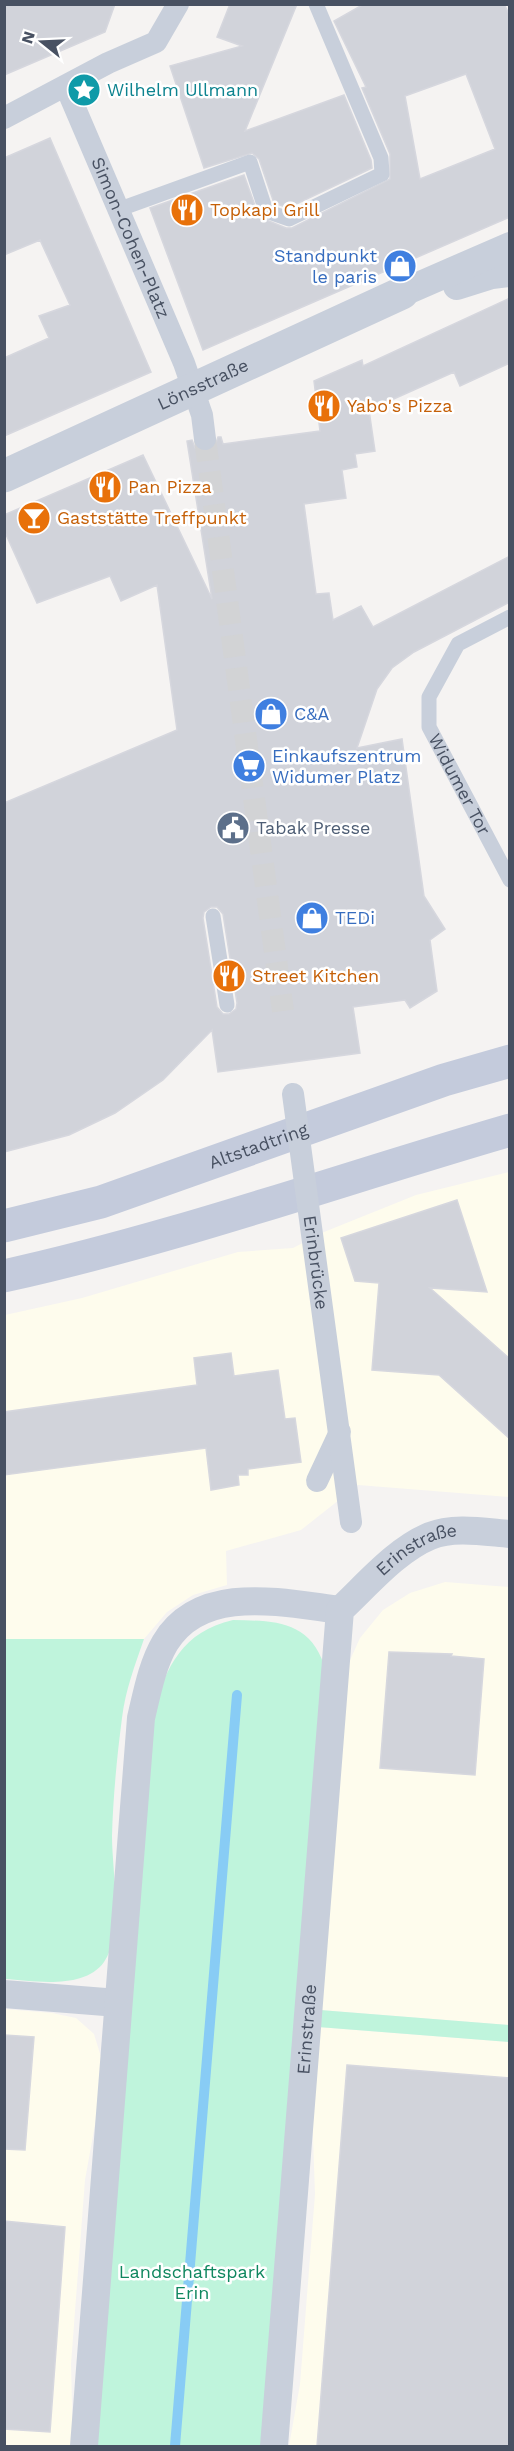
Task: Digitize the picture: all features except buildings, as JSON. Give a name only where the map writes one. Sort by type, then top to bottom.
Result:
[{"type":"main road","name":"Altstadtring","points":[[4,1226],[101,1202],[444,1080],[510,1061]]},
{"type":"main road","points":[[4,1276],[102,1253],[259,1208],[510,1130]]},
{"type":"street","points":[[4,118],[156,42],[178,4]]},
{"type":"street","name":"Simon-Cohen-Platz","points":[[66,87],[120,209],[194,389]]},
{"type":"street","name":"Lönsstraße","points":[[4,476],[402,293],[510,246]]},
{"type":"street","name":"Lönsstraße","points":[[402,293],[441,291],[492,275],[510,273]]},
{"type":"street","points":[[194,389],[202,415],[205,439]]},
{"type":"street","name":"Erinbrücke","points":[[293,1094],[351,1522]]},
{"type":"street","points":[[317,1481],[340,1432]]},
{"type":"street","name":"Erinstraße","points":[[274,2446],[340,1610],[406,1550],[432,1535],[468,1531],[510,1534]]},
{"type":"street","points":[[84,2446],[141,1718],[152,1674],[165,1642],[192,1615],[219,1604],[251,1601],[340,1610]]},
{"type":"street","points":[[4,1994],[118,2003]]},
{"type":"lane","points":[[120,209],[250,162],[266,212],[289,219],[382,174],[381,158],[319,5]]},
{"type":"lane","name":"Widumer Tor","points":[[510,617],[458,644],[434,686],[427,709],[429,728],[510,880]]},
{"type":"lane","points":[[213,916],[227,1005]]},
{"type":"shaded area","points":[[509,1172],[509,1497],[358,1485],[301,1530],[226,1551],[227,1585],[193,1595],[167,1612],[144,1639],[5,1639],[5,1315],[82,1298],[238,1252],[293,1248],[324,1232],[416,1195]]},
{"type":"shaded area","points":[[445,1582],[509,1587],[509,2025],[320,2010],[347,1667],[360,1638],[383,1610],[410,1593]]},
{"type":"shaded area","points":[[4,2009],[52,2013],[76,2018],[94,2034],[102,2060],[101,2091],[85,2180],[71,2364],[73,2446],[5,2446]]},
{"type":"shaded area","points":[[318,2027],[509,2042],[509,2446],[289,2446],[300,2384],[315,2194],[312,2109]]},
{"type":"green space","name":"Landschaftspark Erin","points":[[233,1620],[275,1623],[299,1631],[309,1639],[324,1665],[264,2446],[95,2446],[153,1711],[164,1679],[179,1653],[201,1633]]},
{"type":"green space","points":[[4,1639],[144,1639],[125,1698],[117,1762],[112,1836],[116,1901],[114,1935],[104,1962],[95,1971],[72,1980],[44,1982],[5,1979]]},
{"type":"green space","points":[[320,2010],[509,2025],[509,2042],[318,2027]]},
{"type":"waterway","points":[[175,2446],[237,1695]]},
{"type":"tunnel","points":[[205,439],[283,1011]]},
{"type":"place","name":"Wilhelm Ullmann","points":[[84,90]]},
{"type":"place","name":"Topkapi Grill","points":[[187,210]]},
{"type":"place","name":"Standpunkt le paris","points":[[400,266]]},
{"type":"place","name":"Yabo's Pizza","points":[[324,406]]},
{"type":"place","name":"Pan Pizza","points":[[105,487]]},
{"type":"place","name":"Gaststätte Treffpunkt","points":[[34,518]]},
{"type":"place","name":"C&A","points":[[271,714]]},
{"type":"place","name":"Einkaufszentrum Widumer Platz","points":[[249,766]]},
{"type":"place","name":"Tabak Presse","points":[[233,828]]},
{"type":"place","name":"TEDi","points":[[312,918]]},
{"type":"place","name":"Street Kitchen","points":[[229,976]]}]
